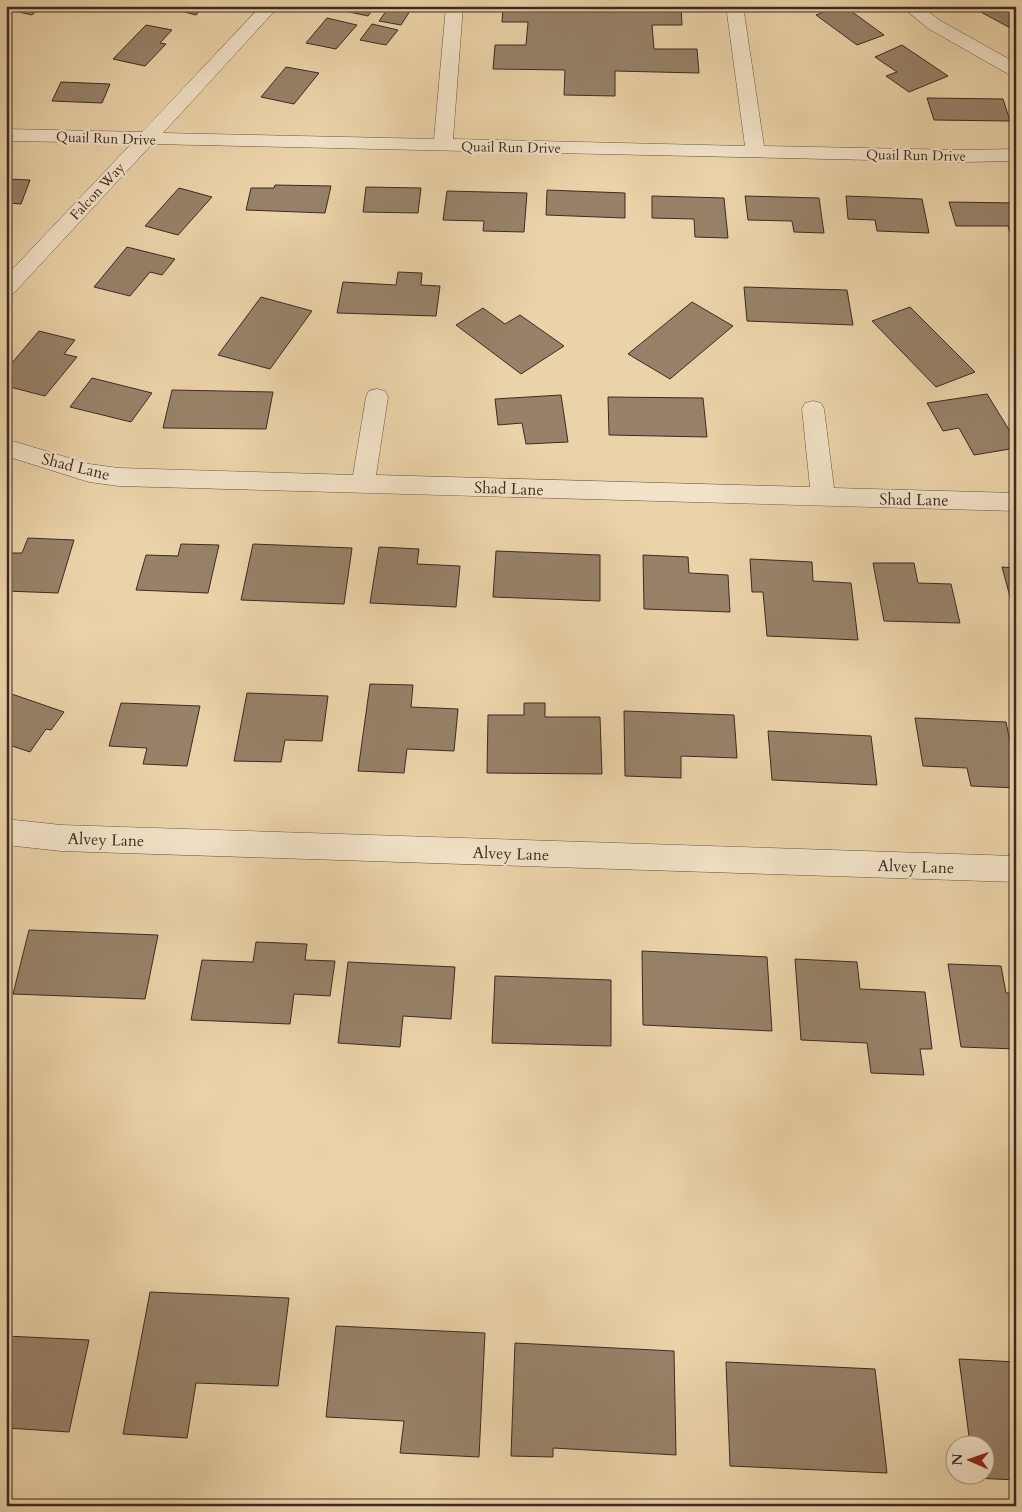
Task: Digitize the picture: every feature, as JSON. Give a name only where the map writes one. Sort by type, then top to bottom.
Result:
[{"type":"street","name":"Falcon Way","points":[[6,289],[271,6]]},
{"type":"street","points":[[443,145],[455,6]]},
{"type":"street","points":[[734,6],[755,152]]},
{"type":"street","points":[[909,6],[935,25],[1016,71]]},
{"type":"street","name":"Quail Run Drive","points":[[6,135],[755,152],[961,156],[1016,155]]},
{"type":"street","points":[[363,484],[377,397]]},
{"type":"street","points":[[813,410],[823,497]]},
{"type":"street","name":"Shad Lane","points":[[6,448],[89,473],[119,477],[1016,502]]},
{"type":"street","name":"Alvey Lane","points":[[6,832],[61,838],[1016,869]]},
{"type":"building","points":[[6,6],[41,6],[32,15],[6,9]]},
{"type":"building","points":[[170,6],[205,6],[196,15],[169,8]]},
{"type":"building","points":[[338,6],[375,6],[368,16],[335,9]]},
{"type":"building","points":[[503,6],[681,6],[682,25],[652,25],[654,49],[697,49],[699,73],[615,71],[615,96],[564,95],[565,70],[493,69],[495,45],[526,45],[528,22],[502,22]]},
{"type":"building","points":[[839,6],[844,6],[884,35],[857,45],[816,15]]},
{"type":"building","points":[[985,6],[1016,7],[1016,31],[977,10]]},
{"type":"building","points":[[389,7],[410,11],[401,25],[379,21]]},
{"type":"building","points":[[327,18],[357,25],[336,49],[306,43]]},
{"type":"building","points":[[372,24],[398,30],[386,45],[360,40]]},
{"type":"building","points":[[146,25],[172,30],[160,43],[166,44],[145,66],[113,59]]},
{"type":"building","points":[[902,45],[948,76],[909,92],[886,76],[897,72],[875,57]]},
{"type":"building","points":[[286,67],[319,73],[294,104],[261,97]]},
{"type":"building","points":[[61,82],[110,84],[102,103],[52,101]]},
{"type":"building","points":[[927,98],[1003,99],[1010,121],[934,120]]},
{"type":"building","points":[[6,179],[30,180],[21,204],[6,203]]},
{"type":"building","points":[[275,185],[331,186],[325,213],[246,210],[251,188],[274,188]]},
{"type":"building","points":[[366,187],[421,188],[418,213],[363,212]]},
{"type":"building","points":[[179,188],[212,197],[178,235],[145,226]]},
{"type":"building","points":[[547,190],[625,193],[625,218],[546,215]]},
{"type":"building","points":[[447,191],[527,193],[524,232],[483,231],[484,221],[443,220]]},
{"type":"building","points":[[652,196],[724,198],[728,238],[695,237],[694,219],[652,218]]},
{"type":"building","points":[[745,196],[819,198],[824,233],[794,232],[792,221],[748,220]]},
{"type":"building","points":[[846,196],[922,199],[929,233],[877,231],[875,220],[848,219]]},
{"type":"building","points":[[949,202],[1016,203],[1016,233],[1010,233],[1008,226],[956,226]]},
{"type":"building","points":[[127,247],[175,259],[162,275],[150,272],[130,296],[94,287]]},
{"type":"building","points":[[398,272],[422,273],[421,285],[440,286],[436,316],[337,313],[343,282],[396,285]]},
{"type":"building","points":[[744,287],[847,290],[853,325],[747,321]]},
{"type":"building","points":[[261,297],[312,311],[270,369],[218,355]]},
{"type":"building","points":[[692,302],[733,326],[670,379],[628,354]]},
{"type":"building","points":[[910,307],[975,372],[936,387],[872,321]]},
{"type":"building","points":[[483,308],[505,324],[520,315],[564,346],[521,374],[456,325]]},
{"type":"building","points":[[39,331],[75,340],[64,354],[77,357],[45,396],[6,386],[6,370]]},
{"type":"building","points":[[92,378],[152,393],[131,422],[70,407]]},
{"type":"building","points":[[172,390],[273,392],[266,429],[163,428]]},
{"type":"building","points":[[987,394],[1016,441],[1016,448],[974,455],[959,428],[943,431],[927,403]]},
{"type":"building","points":[[561,395],[568,442],[526,444],[522,423],[498,425],[495,399]]},
{"type":"building","points":[[608,397],[703,398],[707,437],[609,435]]},
{"type":"building","points":[[28,538],[74,540],[58,593],[6,591],[6,553],[22,553]]},
{"type":"building","points":[[181,544],[219,545],[208,593],[136,590],[146,555],[178,556]]},
{"type":"building","points":[[253,544],[352,548],[344,604],[241,600]]},
{"type":"building","points":[[379,547],[419,549],[417,564],[460,566],[456,607],[370,603]]},
{"type":"building","points":[[496,551],[600,555],[600,601],[493,597]]},
{"type":"building","points":[[643,555],[688,557],[689,573],[728,575],[730,612],[644,609]]},
{"type":"building","points":[[750,559],[812,562],[813,581],[851,583],[858,640],[767,636],[763,592],[752,592]]},
{"type":"building","points":[[873,563],[914,563],[918,583],[951,584],[960,623],[884,621]]},
{"type":"building","points":[[1002,567],[1016,568],[1016,619]]},
{"type":"building","points":[[370,684],[413,685],[411,707],[458,709],[454,751],[407,749],[404,773],[358,771]]},
{"type":"building","points":[[6,692],[64,712],[51,730],[46,729],[30,752],[6,744]]},
{"type":"building","points":[[247,693],[328,696],[322,741],[285,740],[281,762],[234,761]]},
{"type":"building","points":[[121,703],[200,706],[187,766],[143,764],[147,748],[109,746]]},
{"type":"building","points":[[524,703],[545,703],[545,717],[600,717],[602,774],[487,773],[488,715],[524,715]]},
{"type":"building","points":[[624,711],[734,715],[737,758],[681,756],[681,778],[625,776]]},
{"type":"building","points":[[915,718],[1006,722],[1016,771],[1016,788],[971,786],[967,768],[923,766]]},
{"type":"building","points":[[768,731],[871,736],[877,785],[772,780]]},
{"type":"building","points":[[29,930],[158,935],[145,999],[13,994]]},
{"type":"building","points":[[256,942],[307,944],[305,960],[335,961],[330,996],[294,994],[290,1024],[191,1020],[202,960],[253,962]]},
{"type":"building","points":[[642,951],[767,957],[772,1031],[643,1025]]},
{"type":"building","points":[[795,959],[857,962],[860,989],[925,992],[932,1049],[920,1049],[924,1075],[871,1073],[867,1043],[801,1040]]},
{"type":"building","points":[[348,962],[455,967],[451,1019],[403,1016],[400,1047],[338,1043]]},
{"type":"building","points":[[948,964],[1001,966],[1006,993],[1016,993],[1016,1049],[961,1047]]},
{"type":"building","points":[[495,976],[611,980],[611,1046],[492,1043]]},
{"type":"building","points":[[150,1292],[289,1298],[278,1386],[196,1383],[187,1438],[123,1434]]},
{"type":"building","points":[[336,1326],[485,1333],[479,1457],[400,1453],[404,1421],[326,1417]]},
{"type":"building","points":[[6,1336],[89,1340],[69,1432],[6,1428]]},
{"type":"building","points":[[515,1343],[674,1351],[676,1455],[553,1448],[553,1457],[511,1456]]},
{"type":"building","points":[[959,1359],[1016,1362],[1016,1480],[994,1479],[994,1434],[969,1434]]},
{"type":"building","points":[[726,1362],[875,1369],[887,1473],[730,1466]]}]
